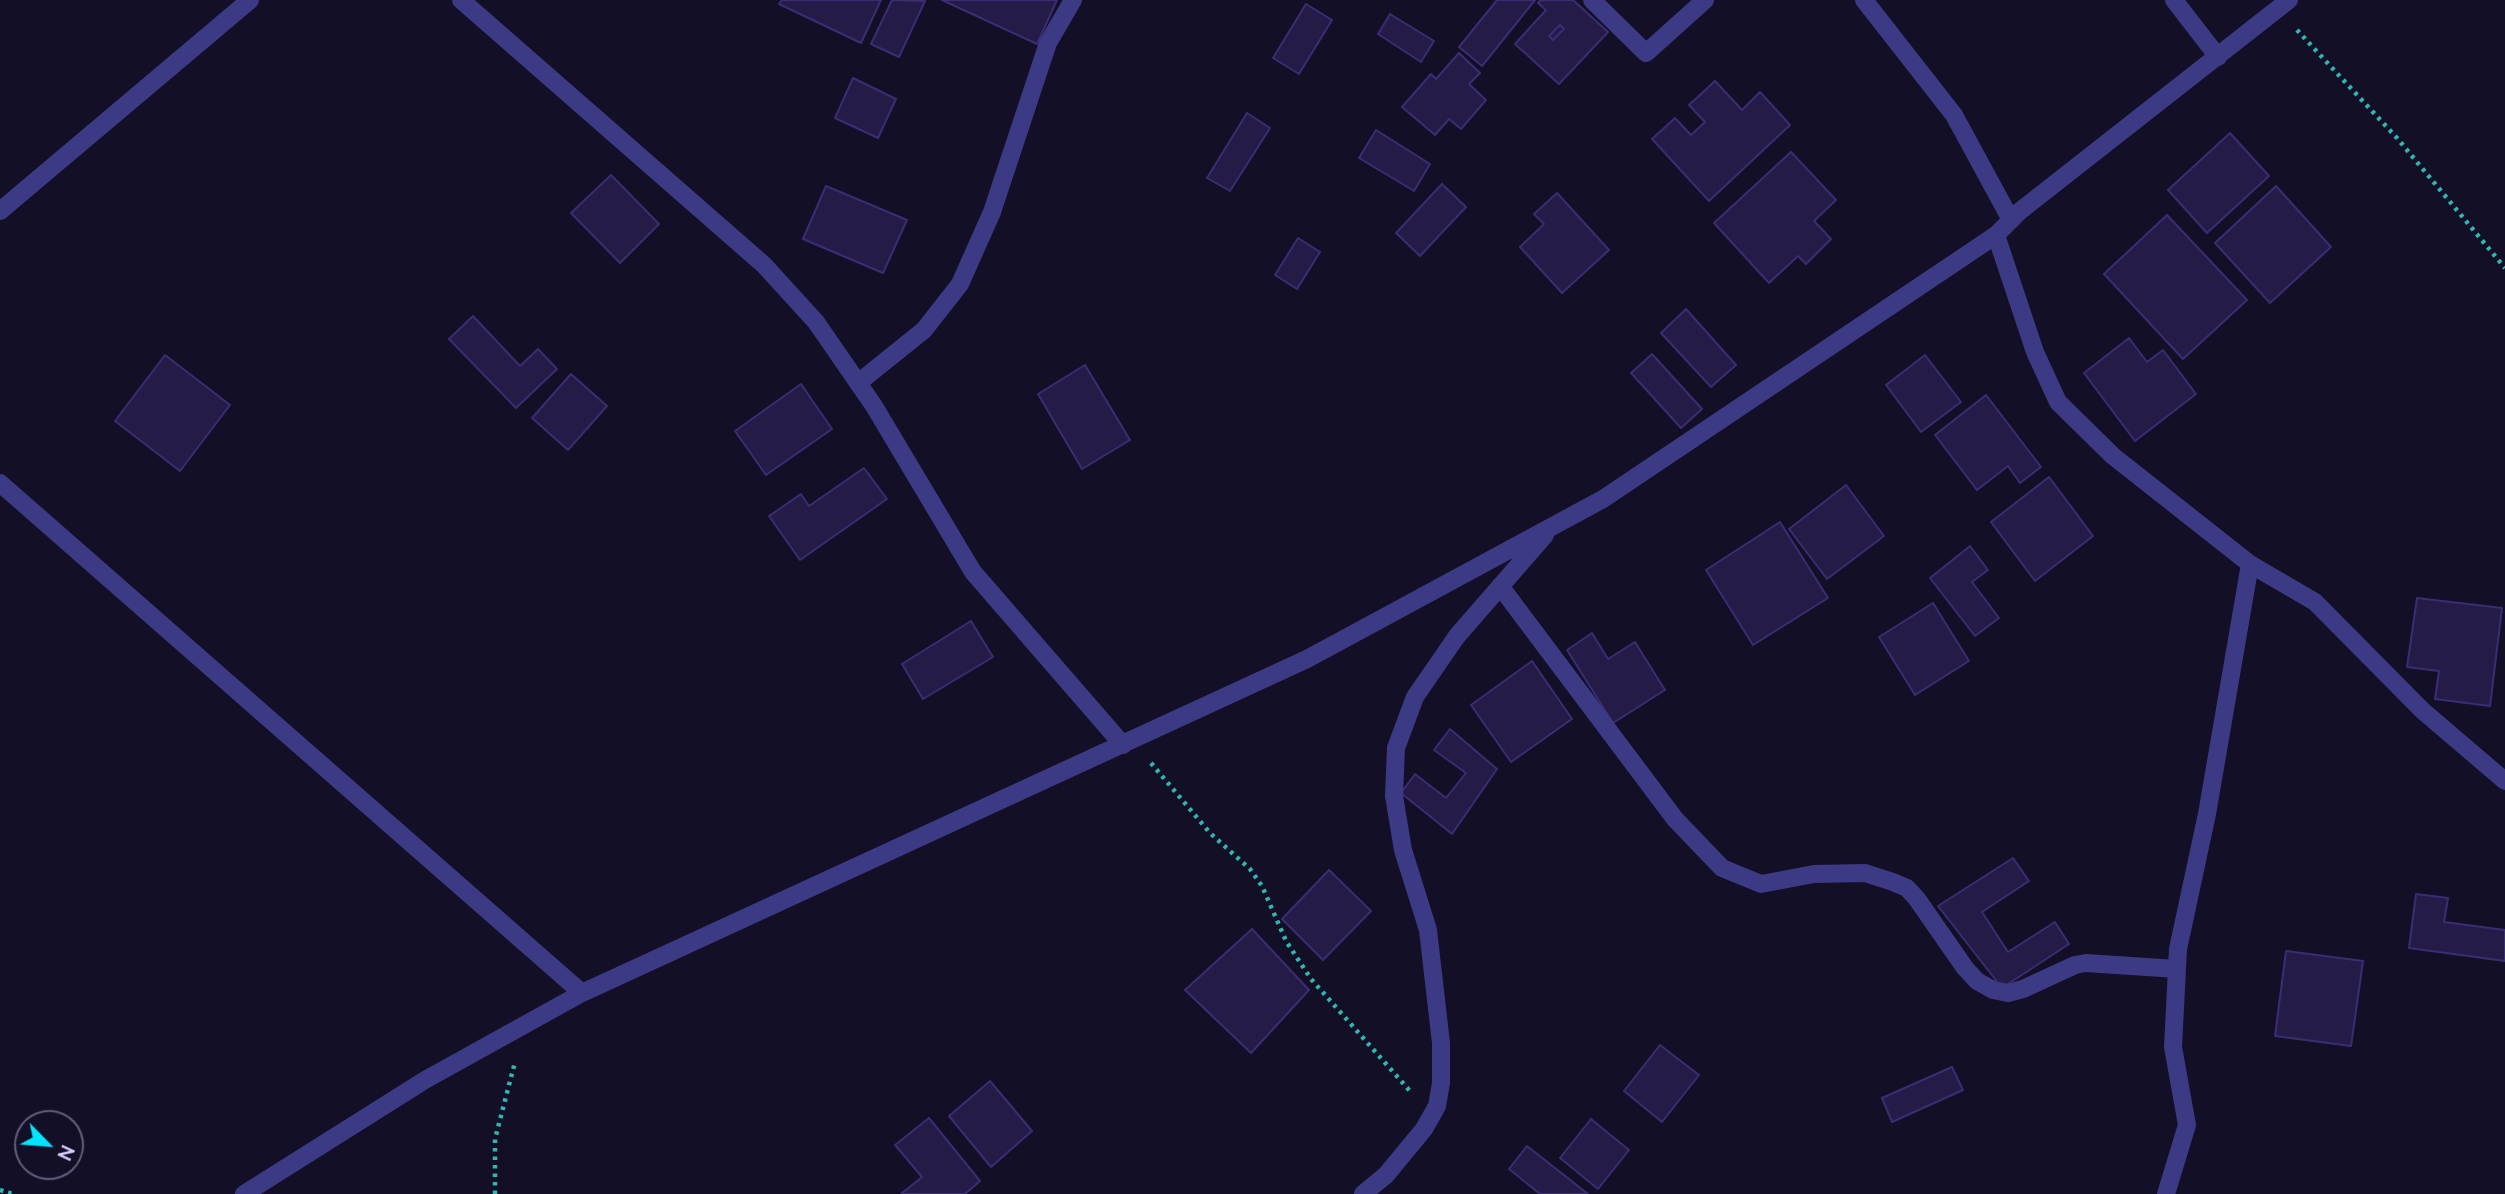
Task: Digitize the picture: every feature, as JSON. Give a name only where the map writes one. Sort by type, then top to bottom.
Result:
[{"type":"street","points":[[0,211],[250,0]]},
{"type":"street","points":[[461,0],[764,265],[816,323],[858,383],[973,572],[1128,742]]},
{"type":"street","points":[[858,383],[924,330],[960,284],[992,212],[1048,43],[1073,0]]},
{"type":"street","points":[[1592,0],[1646,53],[1705,0]]},
{"type":"street","points":[[1864,0],[1954,115],[2011,220]]},
{"type":"street","points":[[2174,0],[2218,57]]},
{"type":"street","points":[[244,1194],[425,1080],[582,993],[1307,659],[1603,499],[1996,235],[2011,220],[2283,4]]},
{"type":"street","points":[[1996,235],[2035,352],[2058,402],[2113,456],[2250,564],[2315,602],[2423,711],[2505,781]]},
{"type":"street","points":[[0,483],[582,993]]},
{"type":"street","points":[[1363,1194],[1385,1175],[1424,1129],[1432,1114],[1441,1083],[1441,1043],[1428,930],[1404,850],[1394,796],[1396,748],[1415,697],[1457,636],[1554,525]]},
{"type":"street","points":[[2166,1194],[2182,1149],[2187,1125],[2173,1047],[2178,949],[2207,814],[2250,564]]},
{"type":"street","points":[[1500,586],[1675,818],[1722,868],[1761,884],[1814,874],[1865,873],[1907,888],[1965,968],[1977,981],[1993,990],[2008,993],[2023,989],[2075,964],[2177,970]]},
{"type":"path","points":[[2283,4],[2505,268]]},
{"type":"path","points":[[1128,742],[1210,833],[1250,869],[1262,886],[1286,941],[1311,979],[1345,1021],[1432,1114]]},
{"type":"path","points":[[495,1194],[495,1139],[525,1024]]},
{"type":"path","points":[[0,1191],[13,1194]]},
{"type":"building","points":[[782,0],[881,0],[861,43],[779,4]]},
{"type":"building","points":[[892,0],[925,1],[899,57],[871,44]]},
{"type":"building","points":[[942,0],[1057,0],[1037,44]]},
{"type":"building","points":[[1497,0],[1535,0],[1482,66],[1459,47]]},
{"type":"building","points":[[1541,0],[1573,0],[1608,32],[1559,84],[1515,44],[1546,10],[1538,3]],"holes":[[[1560,25],[1564,29],[1553,40],[1549,36]]]},
{"type":"building","points":[[1306,4],[1332,20],[1299,74],[1273,58]]},
{"type":"building","points":[[1390,14],[1434,41],[1421,62],[1378,34]]},
{"type":"building","points":[[1560,25],[1564,29],[1553,40],[1549,36]]},
{"type":"building","points":[[1459,53],[1480,73],[1469,84],[1486,100],[1461,129],[1449,119],[1435,135],[1402,107],[1431,74],[1436,79]]},
{"type":"building","points":[[853,78],[896,99],[878,138],[835,118]]},
{"type":"building","points":[[1715,81],[1742,110],[1760,92],[1790,125],[1709,201],[1652,139],[1675,118],[1691,135],[1705,122],[1689,105]]},
{"type":"building","points":[[1247,113],[1270,128],[1230,191],[1207,178]]},
{"type":"building","points":[[1376,130],[1430,164],[1414,191],[1359,158]]},
{"type":"building","points":[[2230,133],[2269,176],[2207,233],[2168,190]]},
{"type":"building","points":[[1791,152],[1836,200],[1814,221],[1831,239],[1806,264],[1798,256],[1769,283],[1714,223]]},
{"type":"building","points":[[611,175],[659,224],[620,263],[571,213]]},
{"type":"building","points":[[1442,184],[1466,207],[1420,256],[1396,233]]},
{"type":"building","points":[[826,186],[907,220],[883,273],[803,239]]},
{"type":"building","points":[[2276,186],[2331,247],[2270,303],[2215,243]]},
{"type":"building","points":[[1557,193],[1609,250],[1562,293],[1520,247],[1544,224],[1534,214]]},
{"type":"building","points":[[2167,215],[2247,300],[2183,359],[2104,274]]},
{"type":"building","points":[[1298,238],[1320,252],[1297,289],[1275,275]]},
{"type":"building","points":[[1686,309],[1736,365],[1711,387],[1661,333]]},
{"type":"building","points":[[473,316],[520,366],[538,349],[557,369],[516,408],[449,339]]},
{"type":"building","points":[[2129,338],[2147,362],[2163,350],[2196,394],[2135,441],[2084,373]]},
{"type":"building","points":[[1652,354],[1702,409],[1681,428],[1631,373]]},
{"type":"building","points":[[165,355],[230,405],[180,471],[115,421]]},
{"type":"building","points":[[1925,355],[1961,402],[1921,432],[1886,385]]},
{"type":"building","points":[[1085,365],[1130,440],[1082,469],[1038,394]]},
{"type":"building","points":[[571,374],[607,406],[568,450],[532,418]]},
{"type":"building","points":[[801,384],[832,429],[766,475],[735,431]]},
{"type":"building","points":[[1986,395],[2041,467],[2020,483],[2008,466],[1977,490],[1935,435]]},
{"type":"building","points":[[864,468],[887,499],[800,560],[769,516],[801,494],[809,506]]},
{"type":"building","points":[[2049,477],[2093,536],[2035,581],[1991,522]]},
{"type":"building","points":[[1846,485],[1884,536],[1827,579],[1789,529]]},
{"type":"building","points":[[1780,522],[1828,598],[1753,645],[1706,570]]},
{"type":"building","points":[[1970,546],[1988,570],[1972,582],[1999,618],[1975,636],[1930,578]]},
{"type":"building","points":[[2417,598],[2502,608],[2490,706],[2435,699],[2439,671],[2407,667]]},
{"type":"building","points":[[1933,603],[1969,661],[1915,695],[1879,637]]},
{"type":"building","points":[[971,621],[993,657],[923,699],[902,664]]},
{"type":"building","points":[[1592,633],[1608,659],[1635,642],[1665,690],[1613,723],[1567,650]]},
{"type":"building","points":[[1532,661],[1572,719],[1511,762],[1471,705]]},
{"type":"building","points":[[1450,729],[1497,769],[1452,834],[1401,793],[1415,774],[1446,798],[1466,773],[1434,750]]},
{"type":"building","points":[[2013,858],[2029,881],[1982,912],[2008,952],[2055,922],[2069,944],[2002,988],[1938,906]]},
{"type":"building","points":[[1329,870],[1371,911],[1323,960],[1282,919]]},
{"type":"building","points":[[2416,894],[2448,898],[2444,922],[2505,930],[2505,961],[2409,948]]},
{"type":"building","points":[[1252,929],[1309,990],[1251,1053],[1185,990]]},
{"type":"building","points":[[2286,951],[2363,961],[2351,1046],[2275,1036]]},
{"type":"building","points":[[1660,1045],[1699,1075],[1662,1122],[1624,1091]]},
{"type":"building","points":[[1952,1067],[1963,1090],[1892,1122],[1882,1098]]},
{"type":"building","points":[[990,1081],[1032,1131],[991,1167],[949,1116]]},
{"type":"building","points":[[929,1118],[980,1181],[965,1194],[901,1194],[922,1177],[895,1145]]},
{"type":"building","points":[[1591,1119],[1629,1150],[1598,1189],[1560,1158]]},
{"type":"building","points":[[1527,1146],[1588,1194],[1540,1194],[1509,1169]]}]
